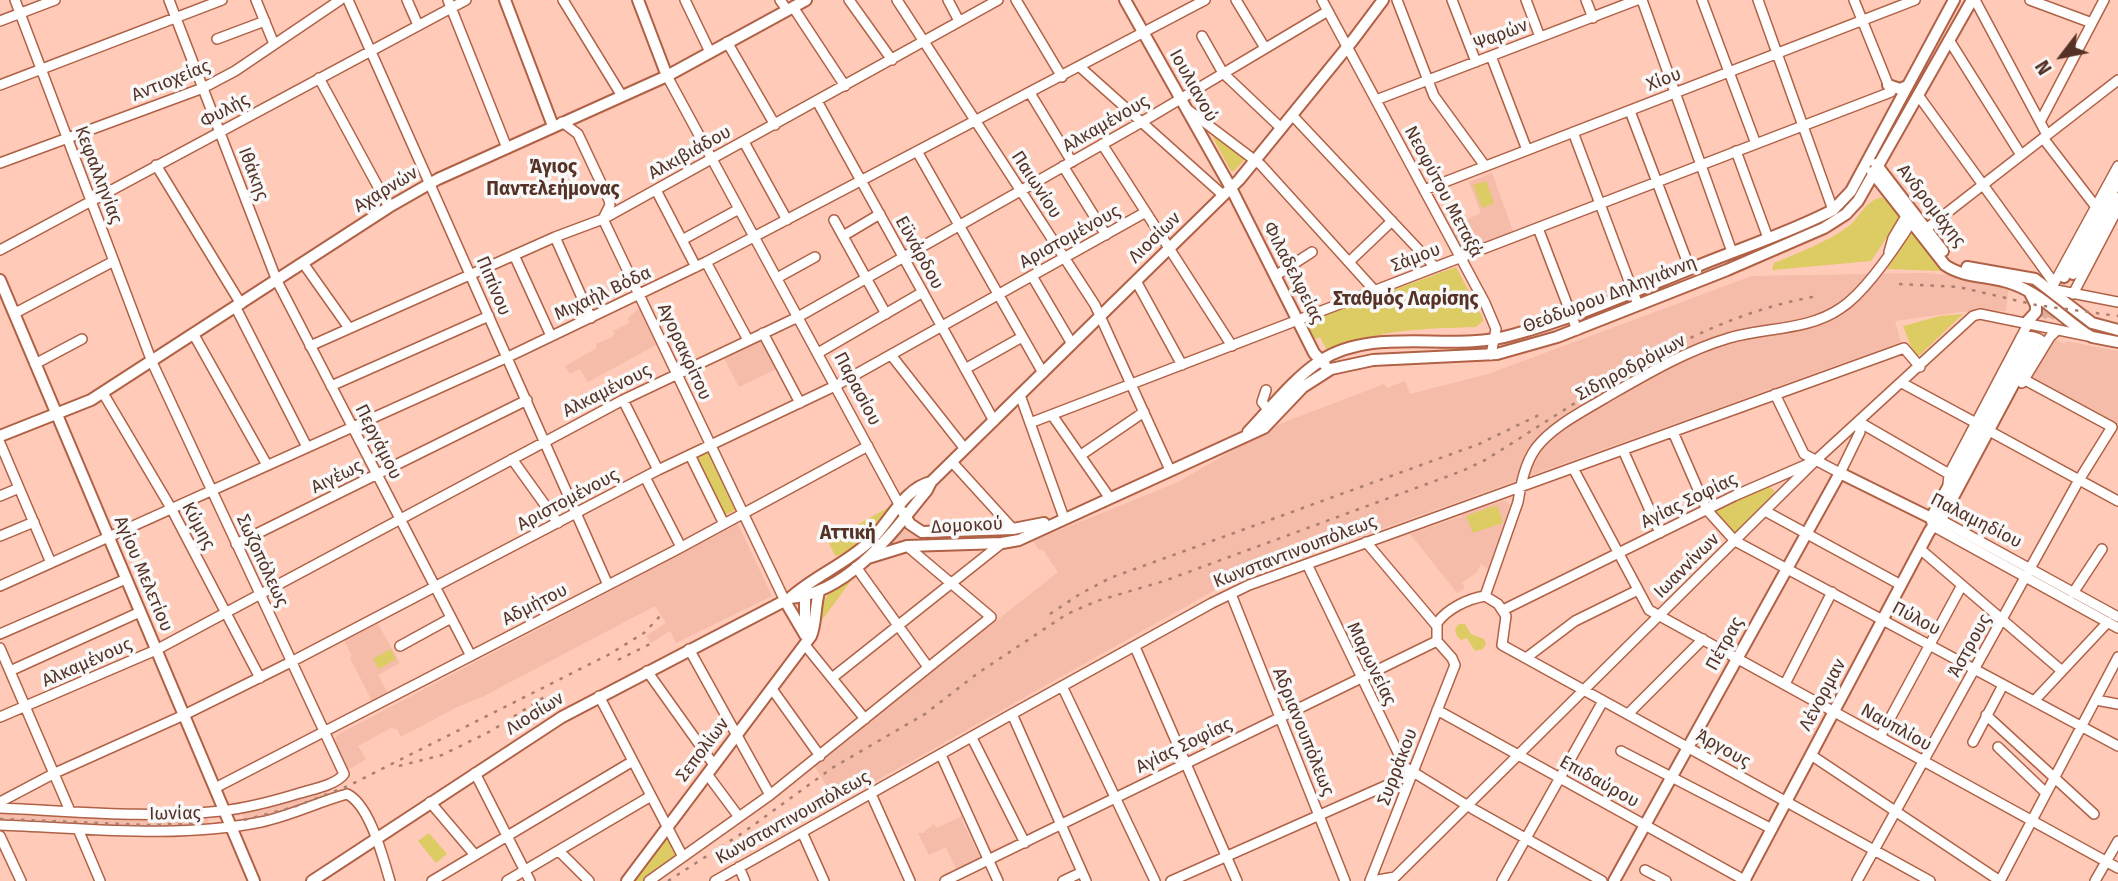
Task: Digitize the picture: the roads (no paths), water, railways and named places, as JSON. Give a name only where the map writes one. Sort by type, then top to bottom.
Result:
[{"type":"main road","points":[[505,0],[558,124]]},
{"type":"main road","points":[[638,0],[667,76]]},
{"type":"main road","name":"Αχαρνών","points":[[0,436],[57,415],[103,393],[389,207],[431,183],[667,76],[806,0]]},
{"type":"main road","name":"Ιουλιανού","points":[[1125,0],[1183,104],[1227,192]]},
{"type":"main road","name":"Λιοσίων","points":[[312,881],[537,731],[689,649],[805,591],[865,545],[928,490],[931,482],[1227,192],[1348,47],[1383,0]]},
{"type":"main road","name":"Θεόδωρου Δηληγιάννη","points":[[1244,436],[1297,380],[1320,361],[1336,353],[1369,344],[1496,339],[1572,316],[1833,210],[1851,191],[1954,0]]},
{"type":"main road","name":"Θεόδωρου Δηληγιάννη","points":[[1244,436],[1273,421],[1303,387],[1331,369],[1373,360],[1491,355],[1577,330],[1824,228],[1846,214],[1863,194],[1974,0]]},
{"type":"main road","points":[[1890,88],[1908,86]]},
{"type":"main road","name":"Ανδρομάχης","points":[[1868,160],[1911,215],[1945,265],[1953,270],[2009,282],[2025,289]]},
{"type":"main road","name":"Ανδρομάχης","points":[[1876,171],[1888,192],[1926,229],[1956,264],[2039,281],[2059,282]]},
{"type":"main road","points":[[2059,282],[2118,181]]},
{"type":"main road","points":[[1863,194],[1877,190],[1888,192]]},
{"type":"main road","name":"Φιλαδελφείας","points":[[1227,192],[1320,361],[1331,369]]},
{"type":"main road","points":[[2059,282],[2118,198]]},
{"type":"main road","name":"Αγίου Μελετίου","points":[[0,280],[254,881]]},
{"type":"main road","points":[[2059,282],[2092,323],[2118,330]]},
{"type":"main road","points":[[2025,289],[2034,300],[2036,309],[2034,316],[2026,324]]},
{"type":"main road","points":[[2025,289],[2092,337],[2118,342]]},
{"type":"main road","name":"Λένορμαν","points":[[1745,881],[1935,521],[1961,482],[2032,342]]},
{"type":"main road","name":"Λένορμαν","points":[[1935,521],[1948,486],[2032,342]]},
{"type":"main road","name":"Δομοκού","points":[[868,558],[907,546],[1002,543],[1030,536],[1244,436]]},
{"type":"main road","name":"Παλαμηδίου","points":[[1840,473],[1935,521]]},
{"type":"main road","name":"Πέτρας","points":[[1614,881],[1840,473]]},
{"type":"main road","name":"Λιοσίων","points":[[805,591],[819,592],[868,558],[903,511]]},
{"type":"main road","name":"Δομοκού","points":[[903,511],[914,528],[922,532],[1013,529],[1064,518]]},
{"type":"main road","points":[[805,591],[806,640]]},
{"type":"main road","name":"Σεπολίων","points":[[627,881],[772,689],[814,628],[814,609],[819,592]]},
{"type":"main road","points":[[787,599],[806,640]]},
{"type":"street","name":"Κεφαλληνίας","points":[[15,0],[152,362]]},
{"type":"street","points":[[0,21],[55,0]]},
{"type":"street","name":"Ιθάκης","points":[[169,0],[276,281]]},
{"type":"street","points":[[0,85],[222,0]]},
{"type":"street","points":[[256,0],[274,44]]},
{"type":"street","name":"Αντιοχείας","points":[[0,163],[203,88],[234,71],[340,0]]},
{"type":"street","name":"Πιπίνου","points":[[348,0],[608,585]]},
{"type":"street","points":[[407,0],[418,25]]},
{"type":"street","name":"Φυλής","points":[[0,250],[371,51],[449,4],[466,0]]},
{"type":"street","points":[[563,0],[622,96]]},
{"type":"street","points":[[685,0],[710,52]]},
{"type":"street","points":[[780,0],[790,8],[845,86]]},
{"type":"street","points":[[849,0],[892,60]]},
{"type":"street","name":"Παιωνίου","points":[[897,0],[1100,316],[1170,470]]},
{"type":"street","points":[[948,0],[959,21]]},
{"type":"street","name":"Αλκιβιάδου","points":[[310,346],[555,237],[603,219],[892,60],[959,21],[979,5],[998,0]]},
{"type":"street","points":[[1016,0],[1062,77]]},
{"type":"street","points":[[1236,0],[1265,48]]},
{"type":"street","name":"Νεοφύτου Μεταξά","points":[[1322,0],[1461,258],[1494,323],[1496,339]]},
{"type":"street","points":[[1396,0],[1427,80],[1446,115],[1485,166]]},
{"type":"street","points":[[1526,0],[1540,37]]},
{"type":"street","points":[[1586,0],[1593,18]]},
{"type":"street","points":[[1640,0],[1732,252]]},
{"type":"street","name":"Ψαρών","points":[[1376,100],[1640,0]]},
{"type":"street","points":[[1702,0],[1756,144]]},
{"type":"street","points":[[1758,0],[1833,210]]},
{"type":"street","points":[[1854,0],[1896,108]]},
{"type":"street","name":"Χίου","points":[[1424,190],[1915,0]]},
{"type":"street","points":[[1974,0],[2040,122],[2045,137],[2096,207]]},
{"type":"street","points":[[2030,0],[2092,23]]},
{"type":"street","points":[[2040,122],[2104,0]]},
{"type":"street","name":"Μιχαήλ Βόδα","points":[[0,586],[508,357],[639,295],[918,153],[1199,1]]},
{"type":"street","points":[[1454,1],[1476,62]]},
{"type":"street","points":[[449,4],[507,148]]},
{"type":"street","name":"Αλκαμένους","points":[[0,717],[156,650],[623,400],[798,317],[1140,122],[1183,104],[1223,74],[1328,11]]},
{"type":"street","points":[[217,39],[265,22]]},
{"type":"street","points":[[1202,36],[1223,74],[1281,128]]},
{"type":"street","points":[[1949,40],[2021,155]]},
{"type":"street","points":[[727,42],[775,125]]},
{"type":"street","points":[[1491,56],[1527,150]]},
{"type":"street","points":[[1080,67],[1140,122],[1227,192]]},
{"type":"street","name":"Παρασίου","points":[[667,76],[903,511]]},
{"type":"street","points":[[319,78],[389,207]]},
{"type":"street","points":[[1926,229],[2118,79]]},
{"type":"street","name":"Σάμου","points":[[1030,423],[1803,126],[1890,88]]},
{"type":"street","points":[[1030,93],[1106,235]]},
{"type":"street","points":[[1918,95],[1983,185],[2059,282],[2073,294],[2118,302]]},
{"type":"street","name":"Εϋνάρδου","points":[[817,101],[994,421]]},
{"type":"street","points":[[1183,104],[1256,160],[1375,290]]},
{"type":"street","points":[[1630,111],[1689,269]]},
{"type":"street","points":[[1292,115],[1435,267]]},
{"type":"street","name":"Αγορακρίτου","points":[[558,124],[578,134],[609,200],[609,209],[603,219],[710,445],[787,599]]},
{"type":"street","points":[[1573,132],[1638,305]]},
{"type":"street","points":[[744,142],[787,220]]},
{"type":"street","points":[[1102,144],[1231,346]]},
{"type":"street","points":[[1736,152],[1768,238]]},
{"type":"street","points":[[918,153],[1042,373]]},
{"type":"street","points":[[156,165],[238,306],[307,447]]},
{"type":"street","points":[[2059,282],[2118,166]]},
{"type":"street","points":[[656,190],[696,267]]},
{"type":"street","points":[[2073,294],[2115,222],[2118,208]]},
{"type":"street","points":[[682,240],[739,209]]},
{"type":"street","name":"Αριστομένους","points":[[0,802],[55,773],[260,678],[658,470],[835,386],[1144,213]]},
{"type":"street","points":[[843,236],[880,214]]},
{"type":"street","name":"Σιδηροδρόμων","points":[[1520,486],[1530,457],[1549,435],[1574,417],[1659,367],[1717,342],[1748,333],[1808,323],[1835,312],[1864,287],[1899,243],[1911,215]]},
{"type":"street","points":[[834,220],[886,314]]},
{"type":"street","points":[[1349,262],[1392,221]]},
{"type":"street","points":[[1538,228],[1577,330]]},
{"type":"street","points":[[555,237],[591,318]]},
{"type":"street","points":[[1275,276],[1312,252]]},
{"type":"street","points":[[514,255],[551,336]]},
{"type":"street","points":[[777,278],[815,257]]},
{"type":"street","points":[[13,311],[19,311],[114,261]]},
{"type":"street","points":[[706,262],[748,340]]},
{"type":"street","points":[[303,263],[349,328]]},
{"type":"street","points":[[1032,276],[1072,344]]},
{"type":"street","name":"Περγάμου","points":[[276,281],[471,656]]},
{"type":"street","points":[[1136,281],[1182,365]]},
{"type":"street","points":[[818,353],[923,292]]},
{"type":"street","name":"Ιωαννίνων","points":[[1396,880],[1519,754],[1815,461],[1976,315],[2026,324]]},
{"type":"street","points":[[331,386],[489,316]]},
{"type":"street","points":[[1961,482],[1970,476],[2018,386],[2025,380],[2032,342],[2026,324],[2092,337]]},
{"type":"street","points":[[1859,422],[1949,474],[1976,423],[2032,342],[2057,330]]},
{"type":"street","points":[[763,334],[800,403]]},
{"type":"street","points":[[194,335],[267,466]]},
{"type":"street","points":[[965,369],[1022,337]]},
{"type":"street","points":[[35,364],[82,339]]},
{"type":"street","points":[[1491,355],[1496,339]]},
{"type":"street","name":"Κωνσταντινουπόλεως","points":[[715,881],[1231,594],[1366,542],[1904,348],[1920,367]]},
{"type":"street","points":[[891,355],[965,449]]},
{"type":"street","name":"Σωζοπόλεως","points":[[152,362],[344,774]]},
{"type":"street","name":"Άστρους","points":[[1857,881],[2079,480],[2112,427],[2025,380]]},
{"type":"street","points":[[1902,383],[1976,423]]},
{"type":"street","points":[[1266,390],[1262,402],[1269,411]]},
{"type":"street","name":"Κύμης","points":[[103,393],[171,508],[260,678]]},
{"type":"street","points":[[1775,394],[1804,454],[1815,461]]},
{"type":"street","points":[[1020,395],[1064,518]]},
{"type":"street","points":[[623,400],[658,470]]},
{"type":"street","name":"Αιγέως","points":[[236,544],[527,401]]},
{"type":"street","points":[[1081,455],[1144,412]]},
{"type":"street","points":[[1052,415],[1109,497]]},
{"type":"street","name":"Πέτρας","points":[[1840,473],[1860,432],[1859,422]]},
{"type":"street","points":[[1673,432],[1707,510],[1735,541]]},
{"type":"street","points":[[1993,433],[2118,501]]},
{"type":"street","points":[[0,443],[51,563]]},
{"type":"street","name":"Αδμήτου","points":[[215,789],[681,547],[868,446]]},
{"type":"street","points":[[1623,450],[1660,533]]},
{"type":"street","points":[[690,455],[724,524]]},
{"type":"street","points":[[512,459],[558,523]]},
{"type":"street","name":"Παλαμηδίου","points":[[1815,461],[1840,473]]},
{"type":"street","name":"Αγίας Σοφίας","points":[[1503,610],[1707,510],[1815,461]]},
{"type":"street","points":[[952,462],[1013,529]]},
{"type":"street","name":"Ναυπλίου","points":[[1573,468],[1650,610],[2118,868]]},
{"type":"street","name":"Λένορμαν","points":[[1948,486],[1949,474]]},
{"type":"street","points":[[645,477],[681,547]]},
{"type":"street","points":[[1771,480],[1779,489],[1780,496]]},
{"type":"street","points":[[1485,596],[1518,502],[1520,486]]},
{"type":"street","points":[[0,496],[19,488]]},
{"type":"street","points":[[1765,511],[1901,585]]},
{"type":"street","name":"Παλαμηδίου","points":[[1935,521],[2118,628]]},
{"type":"street","points":[[0,536],[34,522]]},
{"type":"street","name":"Πύλου","points":[[1735,541],[2118,747]]},
{"type":"street","points":[[1366,542],[1436,625]]},
{"type":"street","points":[[832,678],[1002,543]]},
{"type":"street","points":[[981,544],[986,557]]},
{"type":"street","points":[[907,546],[953,583]]},
{"type":"street","points":[[1920,549],[2062,671]]},
{"type":"street","points":[[2073,593],[2102,549]]},
{"type":"street","name":"Μαρωνείας","points":[[1307,564],[1360,678],[1405,768],[1412,774]]},
{"type":"street","points":[[856,567],[928,667]]},
{"type":"street","name":"Παλαμηδίου","points":[[2028,573],[2118,617]]},
{"type":"street","points":[[0,634],[126,579]]},
{"type":"street","name":"Κωνσταντινουπόλεως","points":[[649,881],[770,795],[991,617],[953,583]]},
{"type":"street","points":[[1880,737],[1962,585]]},
{"type":"street","points":[[1526,658],[1575,621],[1638,590]]},
{"type":"street","points":[[1785,684],[1832,592]]},
{"type":"street","name":"Αδριανουπόλεως","points":[[1231,594],[1345,881]]},
{"type":"street","points":[[1485,596],[1503,610]]},
{"type":"street","points":[[1437,641],[1436,625],[1439,619],[1466,601],[1485,596]]},
{"type":"street","name":"Άργους","points":[[1503,610],[1506,622],[1502,645],[1930,881]]},
{"type":"street","points":[[10,671],[140,612]]},
{"type":"street","points":[[401,646],[451,618]]},
{"type":"street","points":[[2034,701],[2108,622]]},
{"type":"street","points":[[1628,714],[1703,639]]},
{"type":"street","points":[[806,640],[865,719]]},
{"type":"street","name":"Αγίας Σοφίας","points":[[945,881],[1437,641]]},
{"type":"street","name":"Συρράκου","points":[[1371,881],[1455,665],[1437,641]]},
{"type":"street","points":[[1135,647],[1237,881]]},
{"type":"street","points":[[0,648],[70,811]]},
{"type":"street","points":[[689,649],[770,795]]},
{"type":"street","points":[[1811,755],[2000,881],[2118,657]]},
{"type":"street","points":[[647,671],[739,817]]},
{"type":"street","points":[[1973,742],[2003,685]]},
{"type":"street","points":[[1062,686],[1155,881]]},
{"type":"street","points":[[772,689],[820,755]]},
{"type":"street","points":[[600,696],[683,857]]},
{"type":"street","points":[[2096,700],[2118,704]]},
{"type":"street","points":[[1502,881],[1604,701]]},
{"type":"street","name":"Επιδαύρου","points":[[1437,710],[1745,881]]},
{"type":"street","points":[[1012,714],[1084,877],[1063,881]]},
{"type":"street","points":[[1986,716],[2094,814]]},
{"type":"street","points":[[972,738],[1025,844]]},
{"type":"street","points":[[1998,747],[2046,793]]},
{"type":"street","points":[[1621,751],[1772,829]]},
{"type":"street","points":[[941,755],[998,881]]},
{"type":"street","points":[[432,881],[446,878],[475,855],[633,761]]},
{"type":"street","points":[[475,773],[530,881]]},
{"type":"street","name":"Ιωνίας","points":[[0,808],[145,814],[225,811],[308,791],[344,774]]},
{"type":"street","points":[[1171,881],[1412,774],[1602,881]]},
{"type":"street","name":"Ιωνίας","points":[[0,825],[180,831],[231,827],[263,821],[347,794],[355,798],[377,838]]},
{"type":"street","points":[[871,794],[910,881]]},
{"type":"street","points":[[507,881],[651,796]]},
{"type":"street","points":[[430,802],[475,855]]},
{"type":"street","points":[[78,829],[100,881]]},
{"type":"street","points":[[802,832],[824,881]]},
{"type":"street","points":[[0,836],[3,852],[21,881]]},
{"type":"street","points":[[377,838],[390,881]]},
{"type":"street","points":[[2095,881],[2118,841]]},
{"type":"street","points":[[559,851],[589,881]]},
{"type":"street","points":[[739,867],[745,881]]},
{"type":"street","points":[[1644,870],[1666,881]]},
{"type":"street","points":[[1371,881],[1396,880]]},
{"type":"tunnel","points":[[2027,343],[2064,277]]},
{"type":"tunnel","points":[[2035,344],[2057,303]]},
{"type":"railway","points":[[1899,284],[1959,287],[2036,305],[2118,316]]},
{"type":"railway","points":[[668,881],[744,832],[832,768],[925,714],[978,673],[1067,614],[1462,471],[1485,460],[1644,362],[1686,340],[1728,321],[1772,306],[1818,296]]},
{"type":"railway","points":[[1050,614],[1110,578],[1479,444],[1541,414]]},
{"type":"railway","points":[[244,820],[294,807],[348,786],[608,655],[644,633],[662,614]]},
{"type":"railway","points":[[618,660],[650,644]]},
{"type":"railway","points":[[399,766],[442,755],[491,731],[549,694]]},
{"type":"railway","points":[[0,819],[148,825],[209,823]]},
{"type":"district","name":"Άγιος Παντελεήμονας","points":[[553,179]]},
{"type":"district","name":"Σταθμός Λαρίσης","points":[[1406,300]]},
{"type":"district","name":"Αττική","points":[[848,534]]}]
